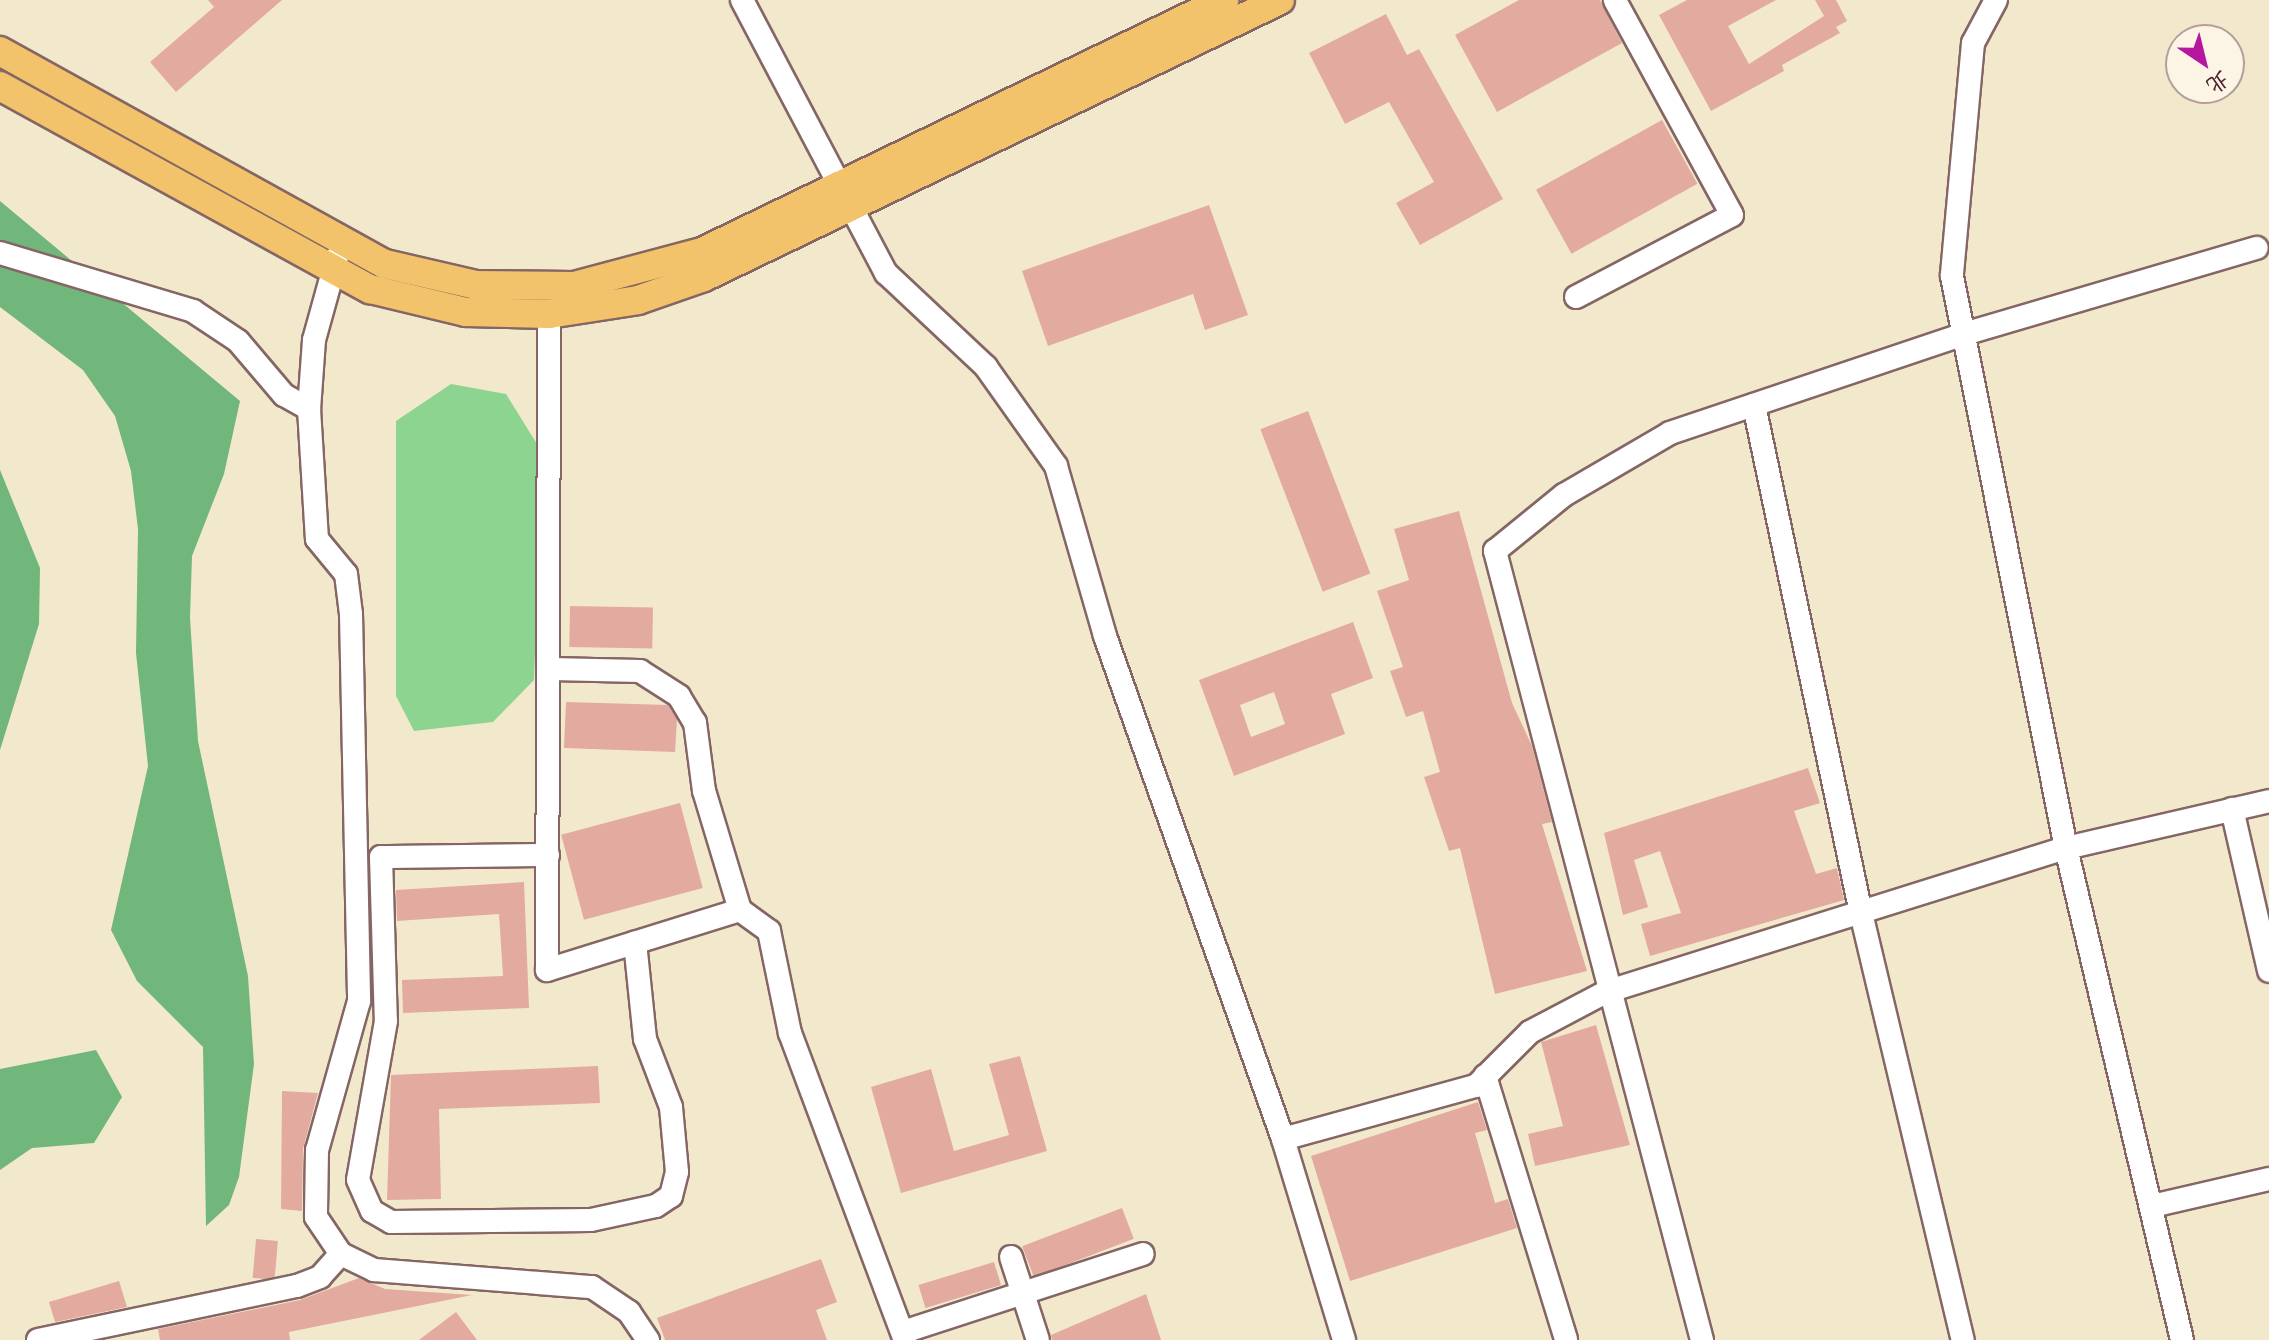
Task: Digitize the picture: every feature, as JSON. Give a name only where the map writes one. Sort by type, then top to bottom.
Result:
[{"type":"main road","points":[[0,86],[333,273],[431,306],[549,314],[671,290],[845,195],[1224,0]]},
{"type":"main road","points":[[0,51],[340,244],[443,280],[574,286],[671,264],[845,195],[1280,0]]},
{"type":"street","points":[[742,0],[886,273],[986,367],[1056,466],[1105,636],[1283,1139],[1344,1340]]},
{"type":"street","points":[[1576,297],[1732,215],[1615,0]]},
{"type":"street","points":[[1996,0],[1973,43],[1952,276],[2066,848],[2182,1340]]},
{"type":"street","points":[[340,244],[314,340],[309,409],[317,539],[346,574],[351,614],[359,1001],[317,1150],[314,1207],[341,1254],[374,1270],[577,1282],[618,1302],[648,1340]]},
{"type":"street","points":[[1702,1340],[1606,992],[1495,551],[1564,495],[1633,451],[1754,405],[1964,334],[2257,248]]},
{"type":"street","points":[[0,253],[193,311],[238,341],[284,395],[309,409]]},
{"type":"street","points":[[549,314],[551,669],[547,970],[740,910]]},
{"type":"street","points":[[1754,405],[1861,913],[1963,1340]]},
{"type":"street","points":[[551,669],[640,671],[679,696],[695,723],[704,791],[740,910],[769,931],[790,1033],[865,1223],[904,1336],[1143,1254]]},
{"type":"street","points":[[1283,1139],[1476,1086],[1530,1032],[1606,992],[2066,848],[2269,801]]},
{"type":"street","points":[[2232,809],[2269,971]]},
{"type":"street","points":[[548,855],[381,857],[386,1021],[358,1180],[372,1211],[391,1222],[591,1220],[656,1206],[671,1196],[677,1172],[671,1107],[645,1039],[635,943]]},
{"type":"street","points":[[1485,1076],[1566,1340]]},
{"type":"street","points":[[2152,1206],[2269,1179]]},
{"type":"street","points":[[38,1340],[297,1286],[320,1277],[341,1254]]},
{"type":"street","points":[[1011,1257],[1038,1340]]},
{"type":"green space","points":[[0,201],[240,401],[224,474],[192,556],[190,618],[198,741],[248,976],[254,1064],[239,1177],[229,1205],[206,1226],[203,1047],[137,981],[111,930],[148,766],[136,653],[138,529],[131,471],[115,416],[83,370],[0,307]]},
{"type":"green space","points":[[451,384],[506,394],[542,452],[534,680],[493,722],[414,731],[396,696],[396,421]]},
{"type":"green space","points":[[0,470],[40,568],[39,624],[0,750]]},
{"type":"green space","points":[[96,1050],[122,1097],[94,1143],[32,1148],[0,1170],[0,1069]]},
{"type":"building","points":[[208,0],[282,0],[176,92],[150,62],[214,7]]},
{"type":"building","points":[[1519,0],[1600,0],[1622,43],[1497,112],[1455,35]]},
{"type":"building","points":[[1687,0],[1776,0],[1728,26],[1749,64],[1824,16],[1815,0],[1836,0],[1847,21],[1836,27],[1840,33],[1782,65],[1784,71],[1711,111],[1659,15]]},
{"type":"building","points":[[1386,14],[1407,55],[1419,49],[1503,199],[1420,245],[1396,203],[1434,182],[1389,102],[1345,124],[1309,53]]},
{"type":"building","points":[[1662,120],[1697,184],[1571,254],[1536,190]]},
{"type":"building","points":[[1209,205],[1248,315],[1205,330],[1193,294],[1048,346],[1022,271]]},
{"type":"building","points":[[1308,411],[1370,573],[1323,592],[1260,429]]},
{"type":"building","points":[[1459,511],[1512,703],[1532,746],[1552,822],[1542,824],[1587,971],[1495,994],[1460,848],[1449,851],[1424,777],[1440,772],[1423,711],[1406,717],[1390,671],[1403,667],[1377,591],[1409,580],[1394,529]]},
{"type":"building","points":[[570,606],[653,607],[652,648],[569,647]]},
{"type":"building","points":[[1353,622],[1373,678],[1331,694],[1345,734],[1234,776],[1199,680]],"holes":[[[1274,692],[1285,724],[1251,737],[1240,705]]]},
{"type":"building","points":[[566,702],[668,705],[677,719],[675,752],[564,748]]},
{"type":"building","points":[[1808,768],[1820,803],[1794,811],[1816,874],[1837,868],[1844,900],[1650,956],[1641,924],[1681,913],[1660,851],[1634,860],[1648,907],[1623,915],[1604,833]]},
{"type":"building","points":[[680,803],[703,888],[584,920],[561,835]]},
{"type":"building","points":[[524,882],[529,1008],[403,1013],[402,980],[503,976],[499,914],[397,921],[396,890]]},
{"type":"building","points":[[1596,1025],[1630,1145],[1535,1166],[1528,1134],[1563,1126],[1541,1042]]},
{"type":"building","points":[[1020,1056],[1047,1151],[901,1193],[871,1087],[931,1069],[954,1151],[1009,1135],[989,1064]]},
{"type":"building","points":[[598,1066],[600,1103],[439,1109],[441,1199],[387,1200],[391,1075]]},
{"type":"building","points":[[282,1091],[318,1093],[303,1149],[302,1211],[281,1209]]},
{"type":"building","points":[[1478,1102],[1487,1130],[1475,1133],[1495,1203],[1508,1199],[1517,1228],[1350,1281],[1311,1156]]},
{"type":"building","points":[[1122,1208],[1134,1239],[1034,1277],[1022,1246]]},
{"type":"building","points":[[256,1239],[278,1241],[275,1280],[253,1278]]},
{"type":"building","points":[[821,1259],[837,1302],[816,1310],[827,1340],[665,1340],[657,1318]]},
{"type":"building","points":[[994,1262],[1001,1285],[925,1308],[918,1285]]},
{"type":"building","points":[[359,1278],[385,1289],[472,1295],[289,1332],[290,1340],[160,1340],[158,1329],[300,1300]]},
{"type":"building","points":[[119,1281],[127,1307],[55,1322],[49,1302]]},
{"type":"building","points":[[1146,1294],[1161,1340],[1052,1340],[1051,1335]]},
{"type":"building","points":[[456,1312],[477,1340],[419,1340]]}]
